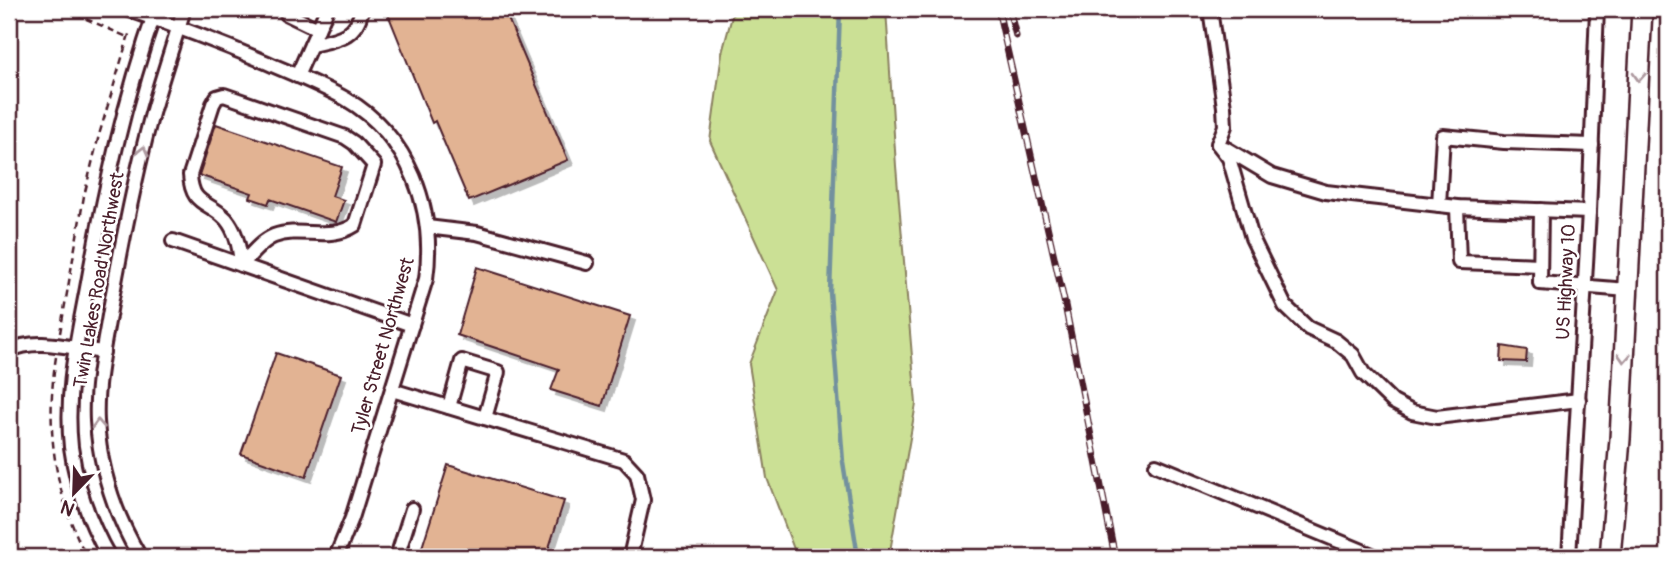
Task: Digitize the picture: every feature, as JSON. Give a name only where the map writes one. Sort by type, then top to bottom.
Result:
[{"type":"highway","points":[[1610,557],[1620,439],[1642,9]]},
{"type":"street","name":"Tyler Street Northwest","points":[[127,9],[154,13],[347,100],[389,136],[406,160],[424,204],[429,252],[426,279],[352,517],[336,557]]},
{"type":"street","name":"Twin Lakes Road Northwest","points":[[140,557],[120,519],[103,470],[97,420],[103,352],[135,181],[150,118],[184,9]]},
{"type":"street","points":[[286,9],[287,14],[318,29]]},
{"type":"street","points":[[297,76],[327,9]]},
{"type":"street","points":[[311,45],[339,39],[348,33],[358,24],[362,9]]},
{"type":"street","points":[[1210,9],[1224,107],[1225,125],[1218,144]]},
{"type":"street","name":"US Highway 10","points":[[1569,557],[1590,212],[1597,9]]},
{"type":"street","name":"Twin Lakes Road Northwest","points":[[109,557],[91,521],[71,449],[70,399],[76,349],[108,173],[154,13]]},
{"type":"street","points":[[223,95],[345,137],[374,165],[355,225],[335,233],[274,236],[241,265],[240,246],[227,220],[199,200],[192,192],[191,185],[190,175],[213,103],[217,97],[223,95]]},
{"type":"street","points":[[1439,205],[1443,136],[1504,142],[1592,145]]},
{"type":"street","points":[[1218,144],[1272,176],[1311,189],[1457,207],[1590,212]]},
{"type":"street","points":[[1218,144],[1229,158],[1251,238],[1285,306],[1308,328],[1336,341],[1353,355],[1363,373],[1393,402],[1412,412],[1437,417],[1579,400]]},
{"type":"street","points":[[1457,207],[1460,262],[1541,265]]},
{"type":"street","points":[[1541,210],[1540,284],[1628,290]]},
{"type":"street","points":[[427,227],[477,233],[587,263]]},
{"type":"street","points":[[173,241],[412,325]]},
{"type":"street","points":[[9,351],[25,345],[39,344],[103,352]]},
{"type":"street","points":[[449,407],[462,361],[498,372],[485,418]]},
{"type":"street","points":[[392,390],[624,460],[638,474],[643,500],[630,557]]},
{"type":"street","points":[[1156,465],[1377,557]]},
{"type":"street","points":[[397,557],[412,509]]},
{"type":"path","points":[[64,9],[127,37],[130,31]]},
{"type":"green space","points":[[734,9],[886,9],[916,404],[889,557],[797,557],[767,478],[749,364],[778,290],[710,141],[722,53]]},
{"type":"building","points":[[386,9],[504,9],[568,160],[469,201],[435,121],[432,123]]},
{"type":"building","points":[[216,124],[342,167],[332,196],[344,200],[336,222],[270,199],[268,204],[250,198],[252,193],[199,175]]},
{"type":"building","points":[[477,267],[630,316],[602,406],[551,390],[559,369],[457,335]]},
{"type":"building","points":[[1502,346],[1527,350],[1526,362],[1501,361]]},
{"type":"building","points":[[276,353],[341,375],[306,477],[241,454]]},
{"type":"building","points":[[448,465],[564,501],[546,557],[419,557]]},
{"type":"waterway","points":[[840,9],[830,292],[843,462],[858,557]]},
{"type":"railway","points":[[998,9],[1065,305],[1115,557]]},
{"type":"railway","points":[[1009,9],[1016,36]]}]
